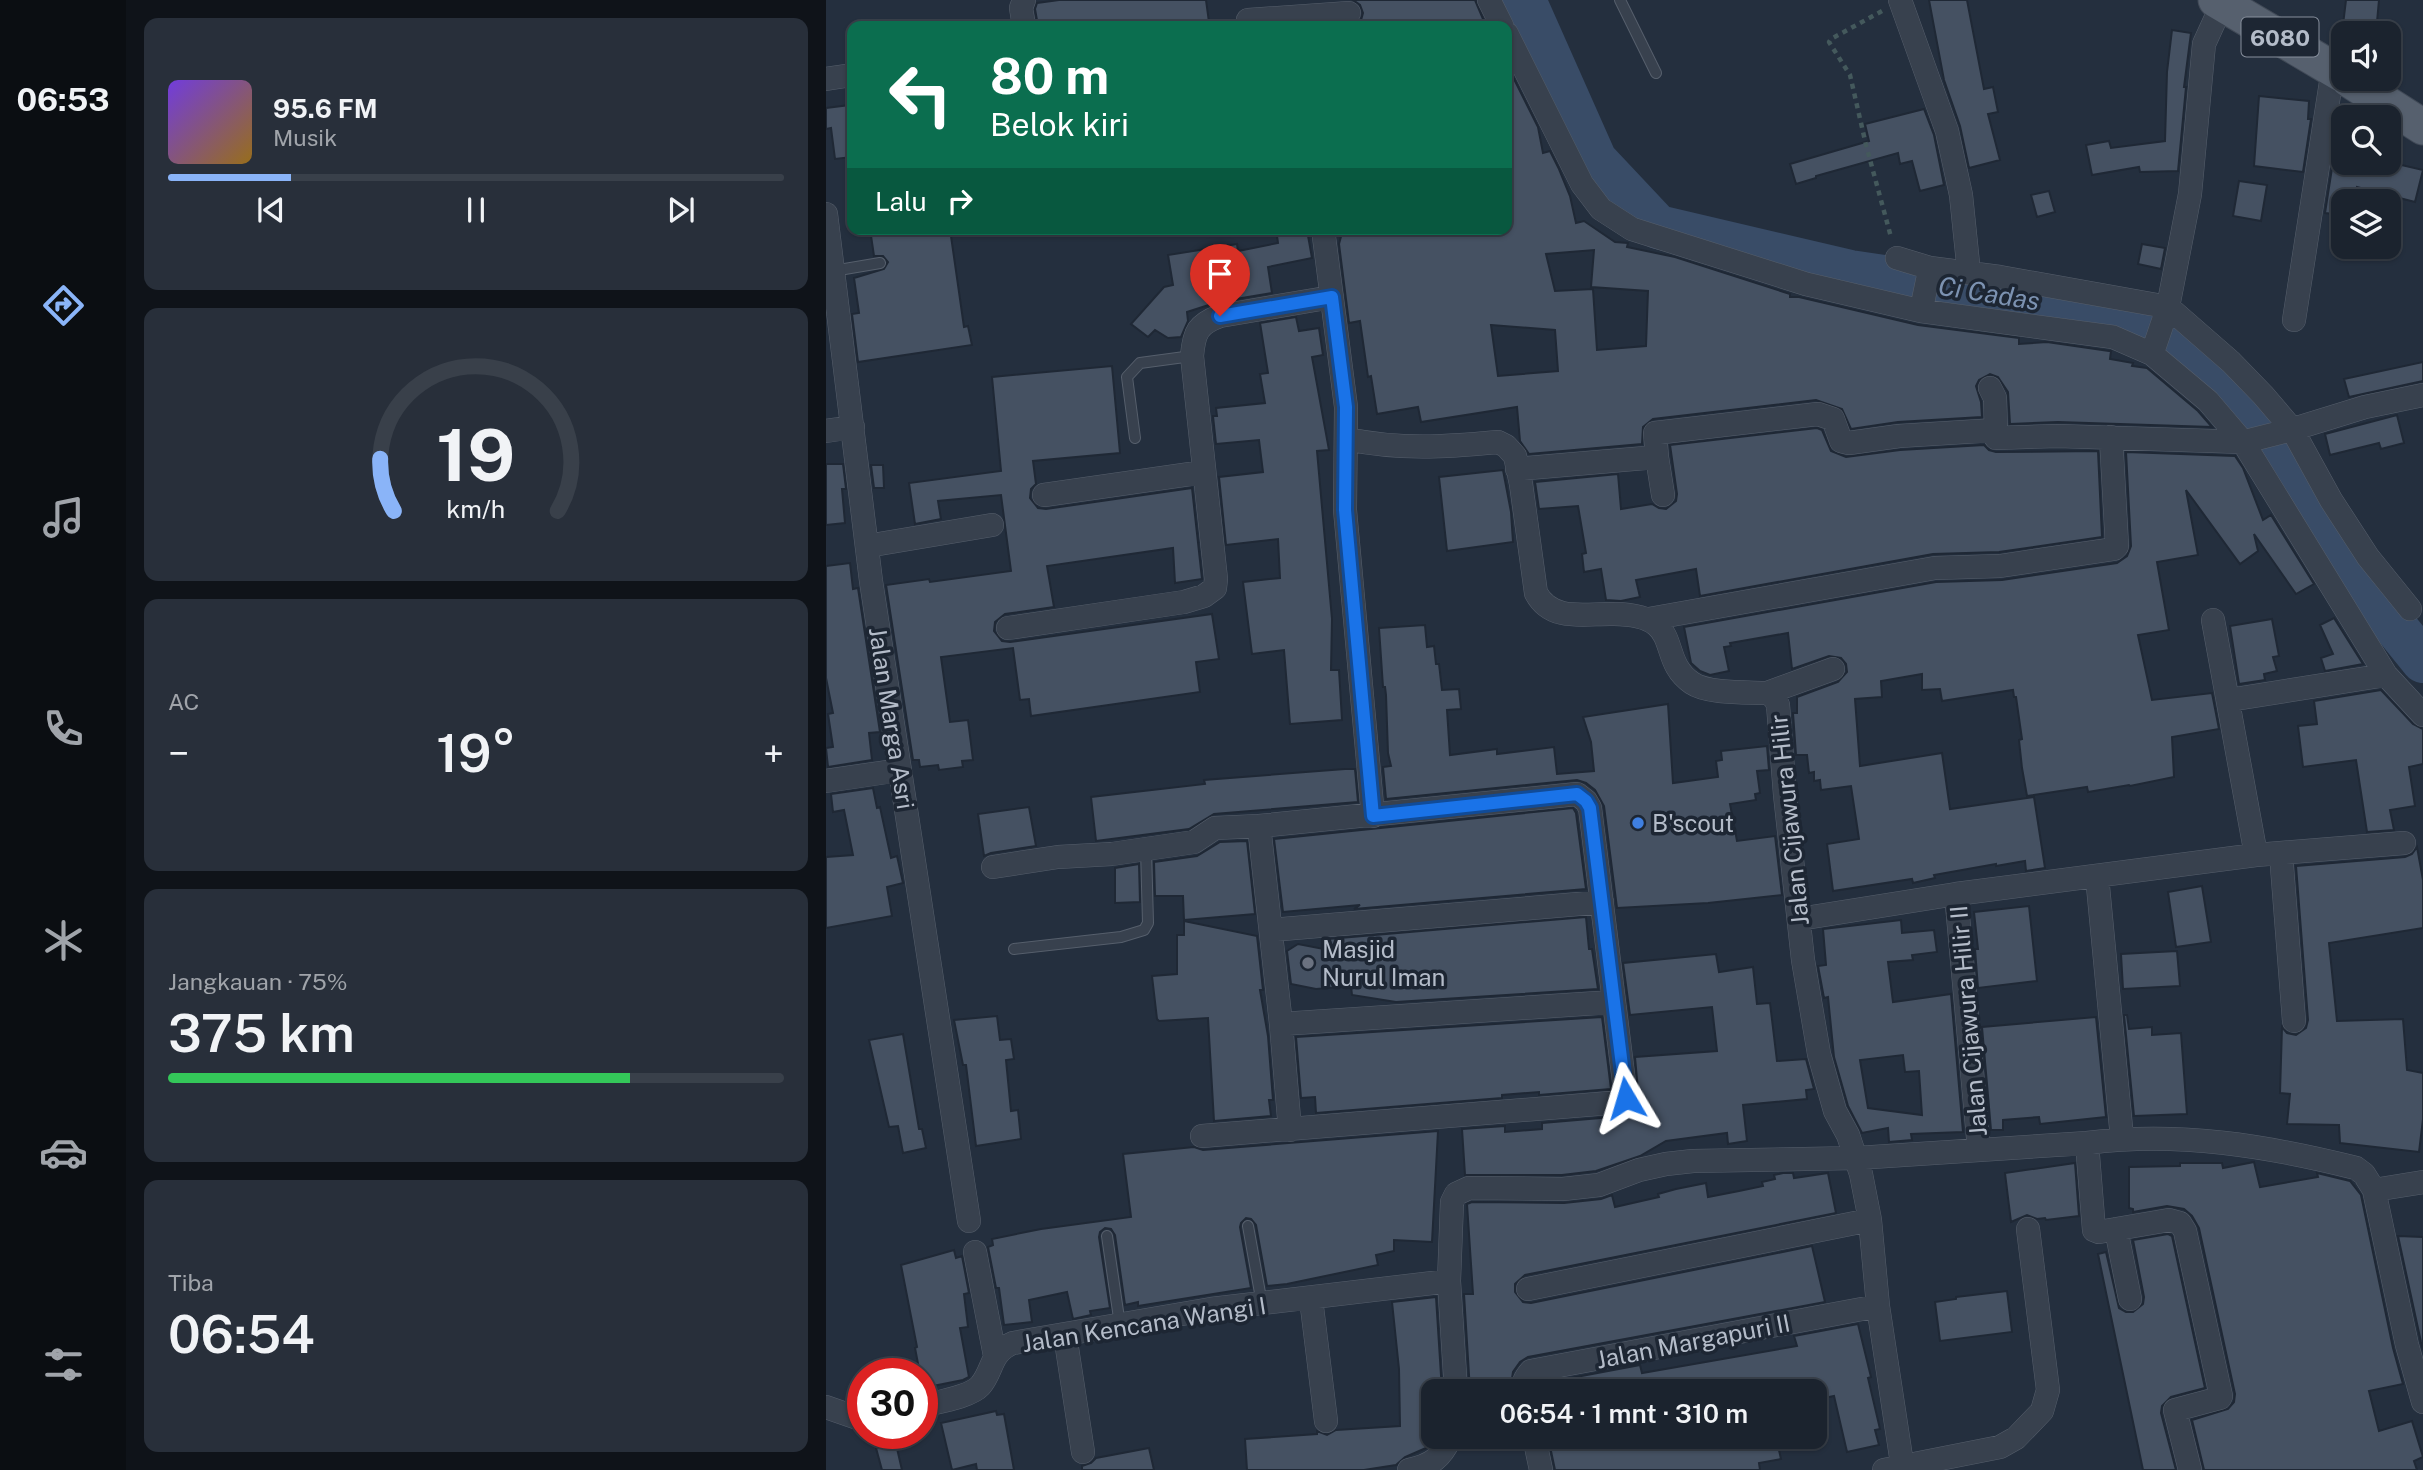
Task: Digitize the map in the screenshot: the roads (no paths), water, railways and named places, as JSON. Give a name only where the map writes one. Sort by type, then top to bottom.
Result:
[{"type":"main road","name":"6080","points":[[2230,4],[2331,67]]},
{"type":"main road","name":"6080","points":[[2368,91],[2423,127]]},
{"type":"street","points":[[1023,21],[1021,8],[1024,0]]},
{"type":"street","points":[[1489,0],[1500,21]]},
{"type":"street","points":[[1900,1],[1947,131],[1961,195],[1969,273]]},
{"type":"street","points":[[2154,349],[2166,312],[2190,194],[2204,44],[2230,4]]},
{"type":"street","points":[[1248,15],[1349,13]]},
{"type":"street","points":[[1512,44],[1582,184],[1601,209],[1632,229],[1805,284],[2113,337],[2154,349],[2250,441],[2386,675],[2423,715]]},
{"type":"street","points":[[826,79],[847,76]]},
{"type":"street","points":[[2294,320],[2339,91]]},
{"type":"street","name":"Jalan Marga Asri","points":[[826,214],[830,271],[867,546],[969,1221]]},
{"type":"street","points":[[1324,235],[1346,407],[1345,510],[1373,816]]},
{"type":"street","points":[[1897,258],[1930,270],[1969,273],[2166,312],[2231,362],[2263,395],[2290,430],[2368,557],[2410,609]]},
{"type":"street","points":[[1922,306],[1930,270]]},
{"type":"street","points":[[1008,628],[1184,602],[1215,588],[1193,344],[1204,321],[1332,297]]},
{"type":"street","points":[[1990,388],[1995,398],[1996,438],[2111,437],[2224,443],[2250,441],[2365,407],[2423,395]]},
{"type":"street","points":[[1663,495],[1655,433],[1818,414],[1833,419],[1841,441],[1849,443],[1899,436],[1996,430]]},
{"type":"street","points":[[826,431],[853,427]]},
{"type":"street","points":[[1347,439],[1373,444],[1434,448],[1498,442],[1506,446],[1515,456],[1536,593],[1542,604],[1552,611],[1571,615],[1622,614],[1648,619],[1935,568],[2000,566],[2114,548],[2117,545],[2111,437]]},
{"type":"street","points":[[1517,468],[1657,457]]},
{"type":"street","points":[[1044,495],[1204,472]]},
{"type":"street","points":[[867,546],[992,525]]},
{"type":"street","name":"Jalan Cijawura Hilir","points":[[1648,619],[1657,624],[1666,636],[1682,674],[1693,684],[1716,690],[1767,692],[1774,696],[1778,705],[1803,960],[1819,1054],[1835,1111],[1857,1158],[1870,1220],[1896,1469]]},
{"type":"street","points":[[2213,620],[2256,855]]},
{"type":"street","points":[[1767,692],[1833,669]]},
{"type":"street","points":[[2229,700],[2386,675]]},
{"type":"street","points":[[826,781],[900,771]]},
{"type":"street","points":[[993,867],[1195,842],[1215,828],[1373,816],[1577,794],[1586,801],[1590,808],[1626,1098],[1618,1104],[1202,1136]]},
{"type":"street","points":[[1259,826],[1290,1130]]},
{"type":"street","points":[[1800,919],[1956,894],[2256,855],[2404,843]]},
{"type":"street","points":[[2281,854],[2294,1021]]},
{"type":"street","points":[[2097,876],[2122,1138]]},
{"type":"street","name":"Jalan Cijawura Hilir II","points":[[1956,894],[1979,1149]]},
{"type":"street","points":[[1271,930],[1602,902]]},
{"type":"street","points":[[1281,1024],[1613,1002]]},
{"type":"street","points":[[1455,1379],[1449,1281],[1452,1202],[1456,1194],[1469,1188],[1563,1189],[1599,1185],[1639,1170],[1679,1163],[1857,1158],[2087,1143],[2122,1138],[2171,1138],[2280,1151],[2356,1168],[2364,1174],[2374,1190],[2416,1349],[2423,1402]]},
{"type":"street","points":[[2087,1143],[2094,1230],[2169,1220],[2180,1223],[2186,1231],[2221,1396],[2175,1410],[2190,1470]]},
{"type":"street","points":[[2374,1190],[2423,1182]]},
{"type":"street","points":[[1528,1289],[1870,1220]]},
{"type":"street","points":[[1896,1469],[2000,1447],[2016,1438],[2042,1411],[2048,1382],[2028,1229]]},
{"type":"street","points":[[2116,1229],[2130,1298]]},
{"type":"street","points":[[975,1252],[995,1356]]},
{"type":"street","name":"Jalan Kencana Wangi I","points":[[938,1402],[979,1387],[995,1356],[1003,1347],[1013,1343],[1210,1309],[1449,1281]]},
{"type":"street","points":[[1311,1299],[1326,1421]]},
{"type":"street","name":"Jalan Margapuri II","points":[[1525,1379],[1531,1371],[1878,1306]]},
{"type":"street","points":[[1065,1335],[1083,1452]]},
{"type":"street","points":[[826,1407],[847,1414]]},
{"type":"street","points":[[1421,1469],[1445,1449]]},
{"type":"lane","points":[[1620,0],[1656,73]]},
{"type":"lane","points":[[830,271],[880,263]]},
{"type":"lane","points":[[1135,438],[1127,377],[1140,363],[1192,356]]},
{"type":"lane","points":[[1014,949],[1121,937],[1144,930],[1148,923],[1146,849]]},
{"type":"lane","points":[[1248,1226],[1262,1304]]},
{"type":"lane","points":[[1107,1236],[1120,1325]]},
{"type":"waterway","name":"Ci Cadas","points":[[1524,0],[1595,160],[1658,227],[1850,272],[2046,301],[2172,326],[2272,449],[2372,598],[2423,661]]},
{"type":"place","name":"B'scout","points":[[1638,823]]},
{"type":"place","name":"Masjid Nurul Iman","points":[[1308,963]]}]
